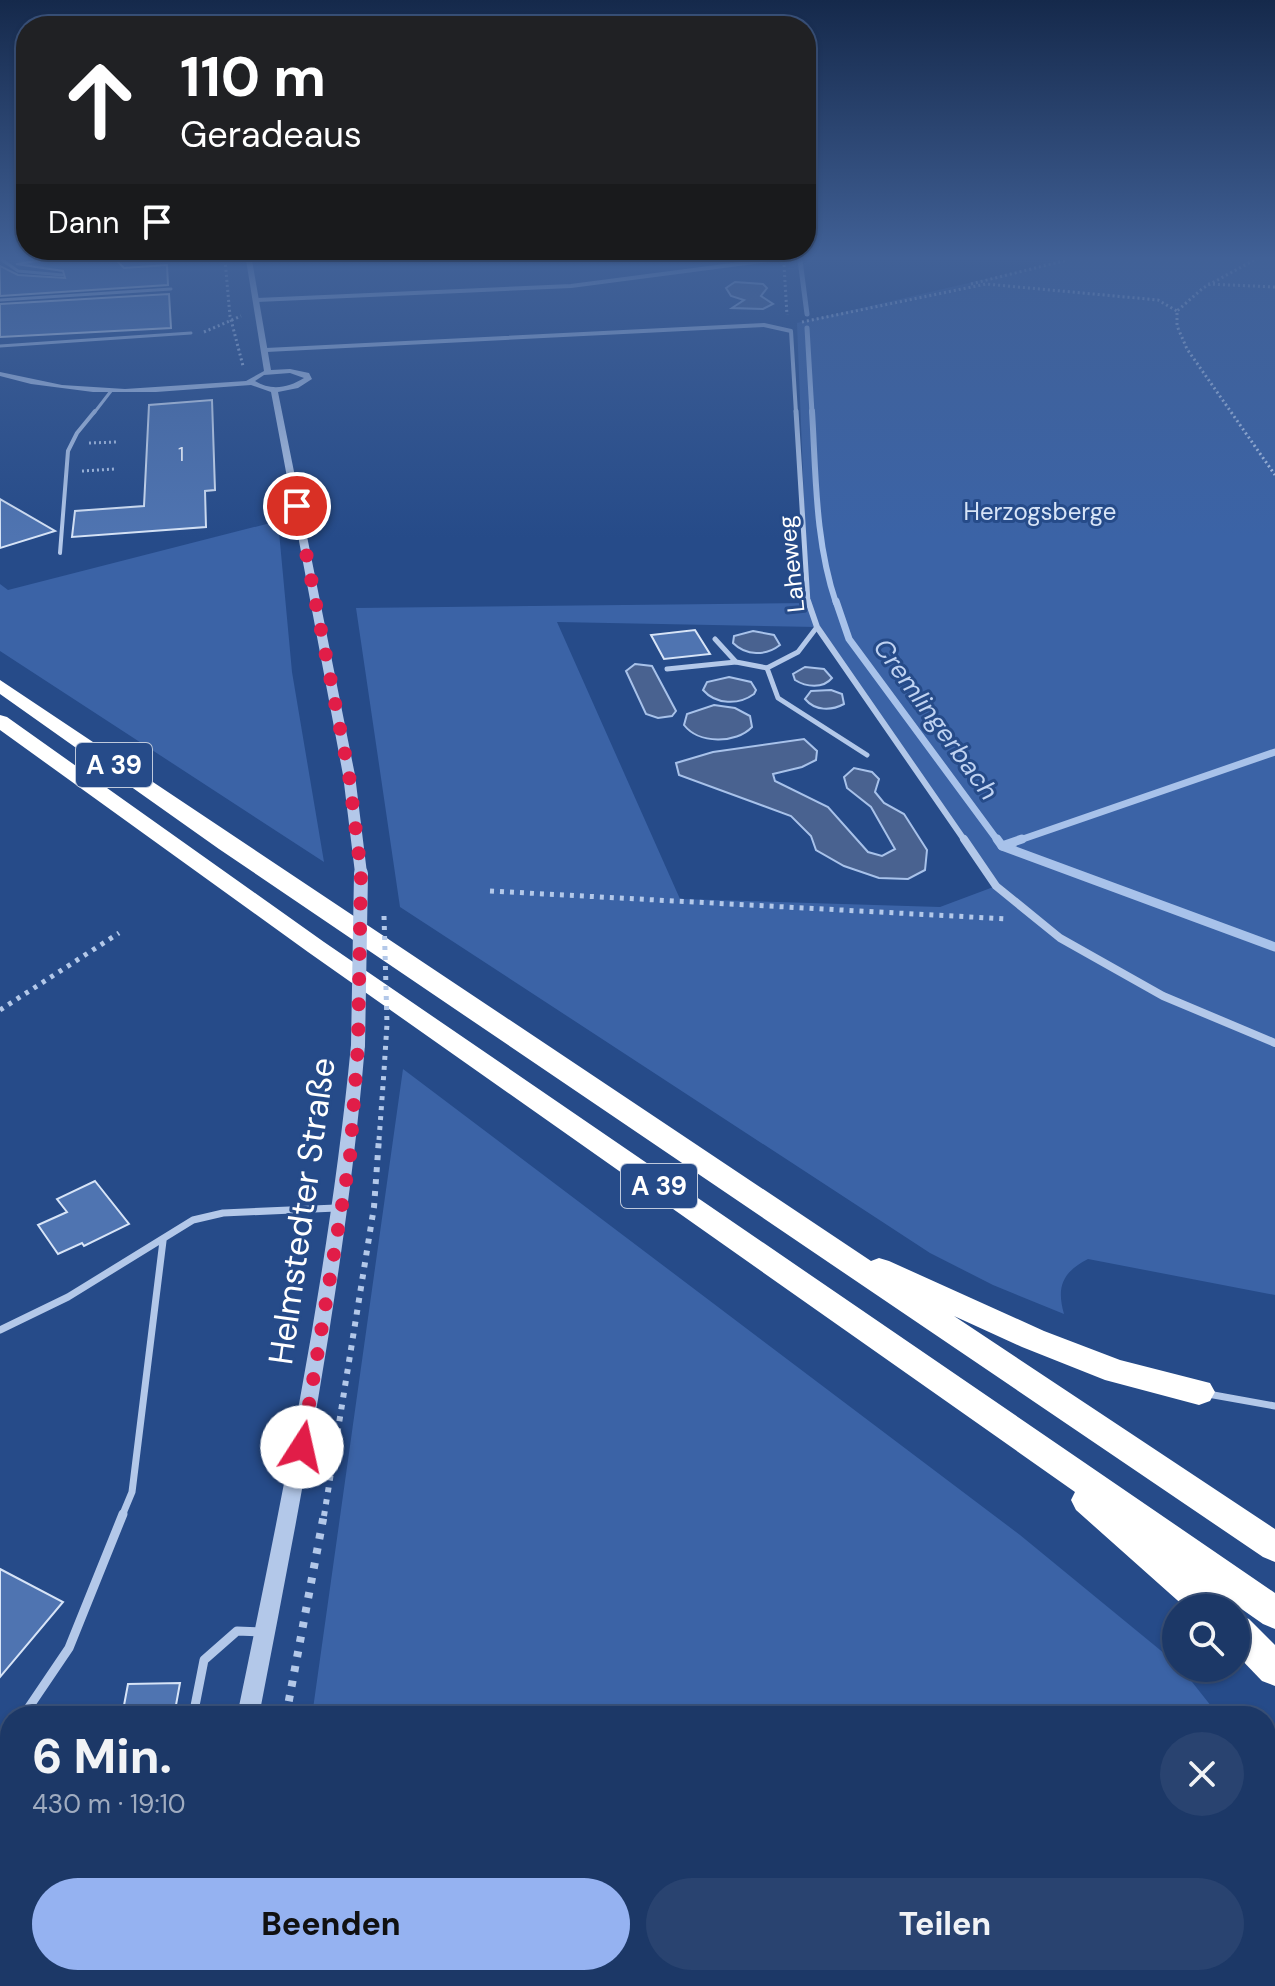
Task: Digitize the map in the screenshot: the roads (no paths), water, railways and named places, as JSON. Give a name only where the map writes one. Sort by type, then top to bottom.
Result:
[{"type":"highway","name":"A 39","points":[[0,686],[811,1238],[1275,1547]]},
{"type":"highway","name":"A 39","points":[[0,721],[354,974],[1275,1613]]},
{"type":"highway","points":[[811,1238],[1033,1339],[1116,1371],[1199,1392]]},
{"type":"highway","points":[[1002,1424],[1195,1594]]},
{"type":"highway","points":[[1250,1644],[1275,1669]]},
{"type":"street","points":[[266,353],[268,372]]},
{"type":"street","name":"Laheweg","points":[[792,353],[808,603],[817,627],[996,886],[1033,921],[1148,991],[1275,1043]]},
{"type":"street","points":[[0,374],[63,388],[111,391],[251,383],[274,389],[296,386],[306,382],[308,377],[297,371],[268,372],[253,377],[251,383]]},
{"type":"street","name":"Helmstedter Straße","points":[[250,1706],[343,1207],[358,1045],[361,873],[349,775],[274,389]]},
{"type":"lane","points":[[60,553],[65,473],[72,443],[111,391]]},
{"type":"lane","points":[[667,669],[736,662],[767,668],[798,652],[817,627]]},
{"type":"lane","points":[[715,639],[736,662]]},
{"type":"lane","points":[[767,668],[778,698],[867,755]]},
{"type":"lane","points":[[0,1330],[68,1297],[193,1220],[223,1213],[343,1207]]},
{"type":"lane","points":[[30,1706],[69,1648],[132,1492],[163,1241]]},
{"type":"lane","points":[[1199,1392],[1275,1406]]},
{"type":"lane","points":[[195,1706],[204,1660],[237,1631],[266,1632]]},
{"type":"waterway","name":"Cremlingerbach","points":[[808,353],[812,413]]},
{"type":"waterway","name":"Cremlingerbach","points":[[812,411],[820,532],[836,603]]},
{"type":"waterway","name":"Cremlingerbach","points":[[836,601],[849,639],[998,841]]},
{"type":"waterway","points":[[1017,841],[1275,752]]},
{"type":"waterway","name":"Cremlingerbach","points":[[997,839],[1002,846]]},
{"type":"waterway","points":[[1002,846],[1022,839]]},
{"type":"waterway","name":"Cremlingerbach","points":[[1002,846],[1275,947]]},
{"type":"park label","name":"Herzogsberge","points":[[1040,511]]}]
